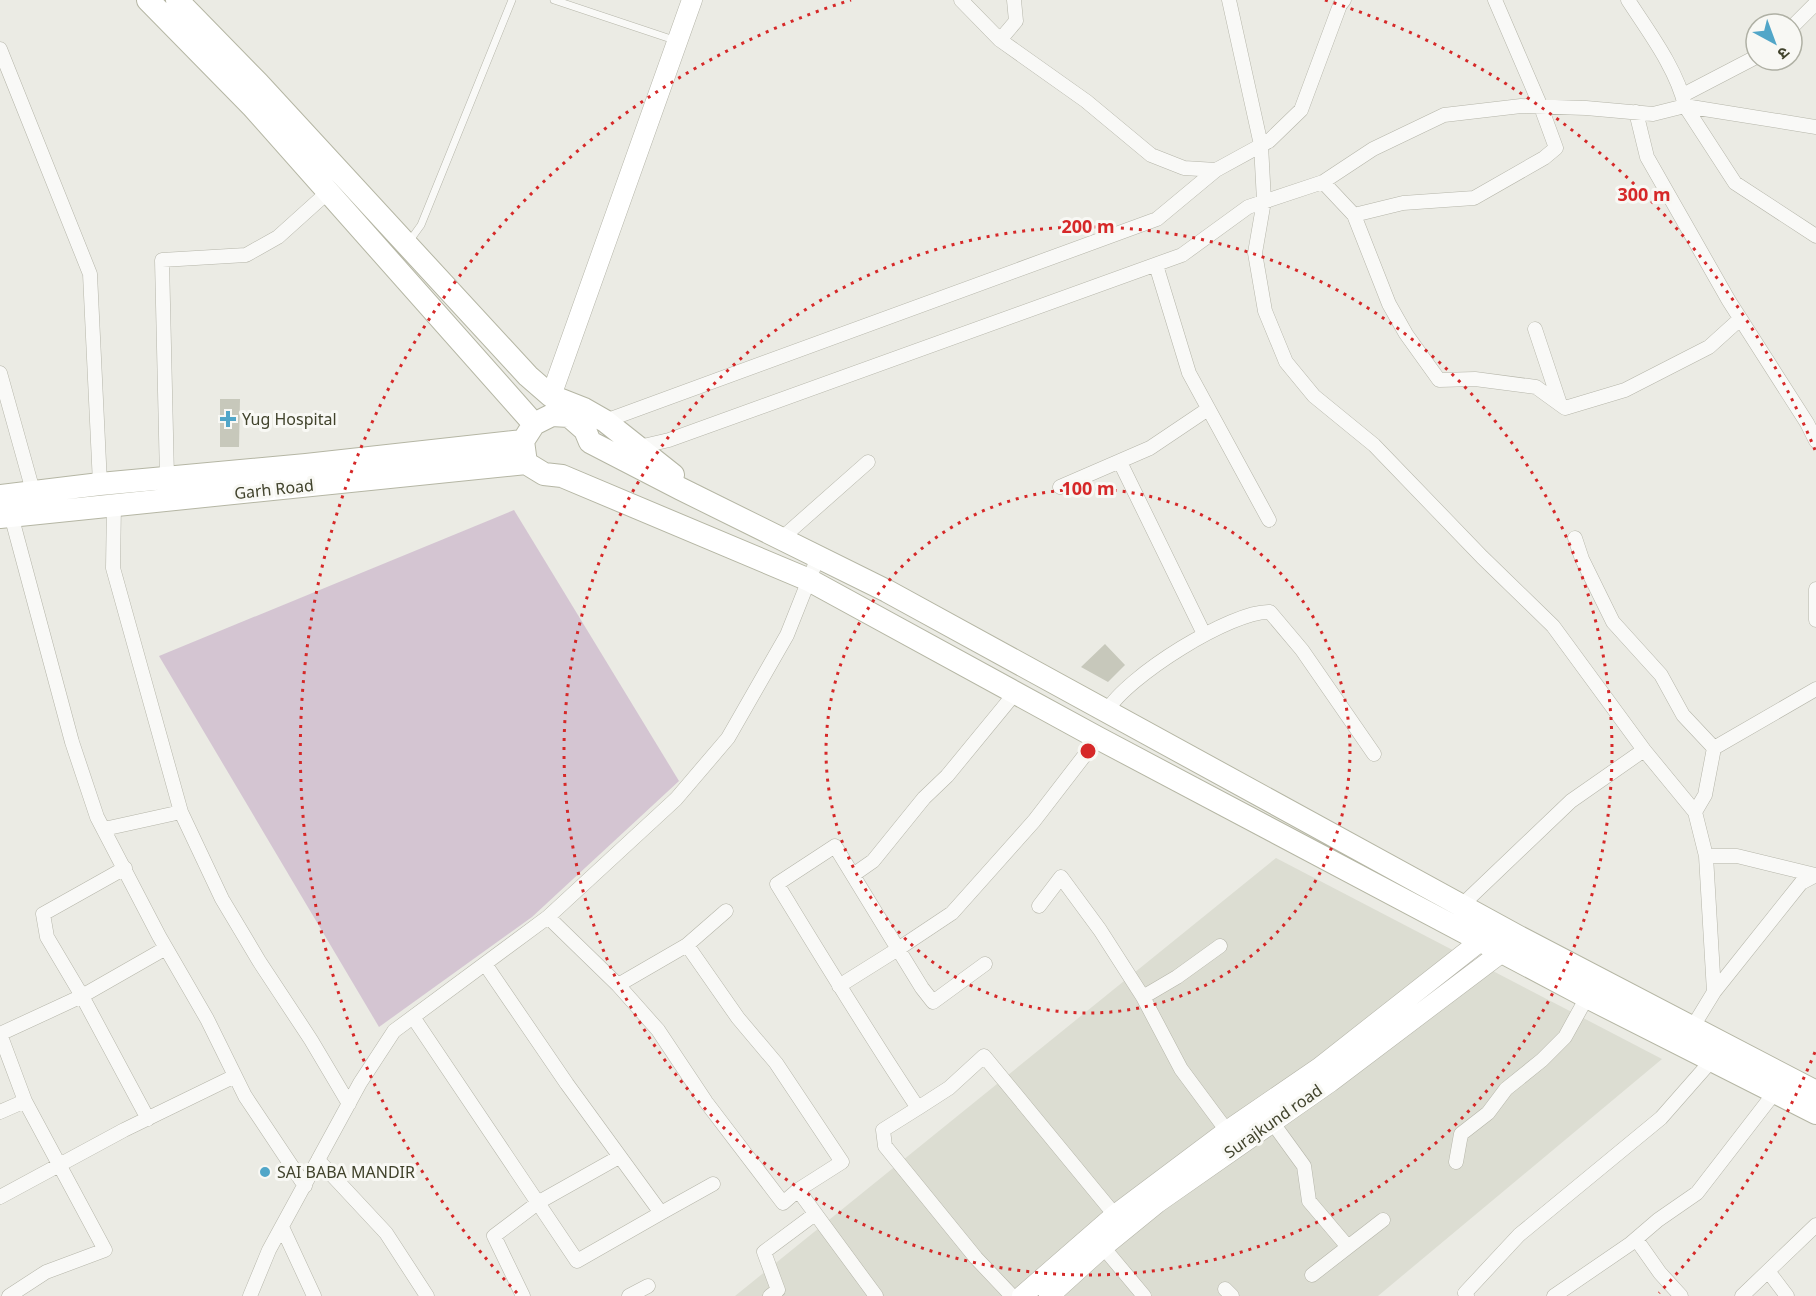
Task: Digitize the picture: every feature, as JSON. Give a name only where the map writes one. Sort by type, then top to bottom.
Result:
[{"type":"main road","points":[[148,0],[252,91],[407,244],[528,376],[551,396],[584,409],[605,421],[671,471],[681,489]]},
{"type":"main road","points":[[177,0],[252,91],[328,192],[532,450],[562,477],[809,580],[1094,736],[1500,939],[1687,1036],[1712,1060],[1816,1113]]},
{"type":"main road","points":[[532,450],[552,415],[569,416],[585,430],[590,442],[887,591],[1462,905],[1500,939],[1587,997],[1687,1036],[1816,1092]]},
{"type":"main road","name":"Garh Road","points":[[4,509],[114,504],[258,480],[532,450]]},
{"type":"main road","name":"Garh Road","points":[[4,509],[33,491],[167,478],[258,480]]},
{"type":"main road","points":[[1094,736],[1105,710]]},
{"type":"street","points":[[551,396],[692,0]]},
{"type":"street","points":[[961,0],[1000,40],[1086,101],[1151,155],[1184,168],[1216,170]]},
{"type":"street","points":[[1000,40],[1016,21],[1014,0]]},
{"type":"street","points":[[1229,0],[1261,145],[1264,201],[1255,253],[1265,311],[1286,362],[1314,396],[1374,446],[1553,626],[1644,750],[1695,812],[1706,855],[1714,992]]},
{"type":"street","points":[[1354,215],[1403,203],[1474,198],[1544,158],[1556,148],[1495,0]]},
{"type":"street","points":[[1628,0],[1657,45],[1684,101],[1735,183],[1816,236]]},
{"type":"street","points":[[605,421],[1157,219],[1216,170],[1269,141],[1301,110],[1340,2]]},
{"type":"street","points":[[1804,15],[1816,3]]},
{"type":"street","points":[[0,49],[90,274],[100,484]]},
{"type":"street","points":[[639,447],[669,440],[1182,255],[1248,207],[1323,182],[1373,149],[1444,115],[1521,106],[1653,114],[1684,101],[1744,64]]},
{"type":"street","points":[[1684,101],[1816,128]]},
{"type":"street","points":[[1636,112],[1647,157],[1740,319],[1807,423],[1816,441]]},
{"type":"street","points":[[1323,182],[1354,215],[1389,304],[1406,334],[1439,380],[1475,379],[1536,387],[1565,408],[1625,390],[1709,347],[1740,319]]},
{"type":"street","points":[[167,478],[162,261],[246,255],[278,237],[328,192]]},
{"type":"street","points":[[1156,265],[1190,373],[1269,520]]},
{"type":"street","points":[[1535,329],[1560,404]]},
{"type":"street","points":[[0,373],[33,491]]},
{"type":"street","points":[[1060,487],[1150,448],[1208,409]]},
{"type":"street","points":[[782,538],[867,462]]},
{"type":"street","points":[[1120,462],[1204,634]]},
{"type":"street","points":[[114,504],[113,568],[181,812],[222,899],[349,1104]]},
{"type":"street","points":[[4,509],[72,742],[97,817],[166,948],[207,1019],[245,1096],[304,1186]]},
{"type":"street","points":[[1575,538],[1582,559],[1613,622],[1661,675],[1683,715],[1714,748]]},
{"type":"street","points":[[250,1296],[269,1250],[349,1104],[394,1031],[548,917],[676,799],[728,738],[787,635],[818,556]]},
{"type":"street","points":[[1816,589],[1816,620]]},
{"type":"street","points":[[1105,710],[1146,672],[1204,634],[1259,611],[1270,612],[1302,650],[1374,754]]},
{"type":"street","points":[[1695,812],[1705,795],[1714,748],[1816,689]]},
{"type":"street","points":[[853,875],[873,861],[924,798],[947,777],[1016,692]]},
{"type":"street","points":[[839,986],[952,914],[1034,821],[1094,736]]},
{"type":"street","points":[[1462,905],[1571,801],[1644,750]]},
{"type":"street","points":[[104,829],[181,812]]},
{"type":"street","points":[[918,1108],[869,1035],[777,884],[835,846],[922,988],[933,1002],[985,964]]},
{"type":"street","points":[[1706,855],[1737,856],[1816,875]]},
{"type":"street","points":[[125,868],[43,914],[47,937],[82,996],[148,1119]]},
{"type":"street","points":[[1687,1036],[1714,992],[1801,883],[1816,875]]},
{"type":"street","points":[[1039,906],[1061,877],[1100,930],[1143,998],[1182,1069],[1232,1138]]},
{"type":"street","points":[[618,985],[687,945],[726,911]]},
{"type":"street","points":[[548,917],[618,985],[658,1030],[706,1102],[783,1203],[798,1190],[842,1162],[776,1063],[738,1018],[687,945]]},
{"type":"street","name":"Surajkund road","points":[[1049,1296],[1098,1240],[1121,1221],[1232,1138],[1324,1075],[1500,939]]},
{"type":"street","points":[[1143,998],[1220,946]]},
{"type":"street","points":[[9,1296],[46,1272],[105,1250],[25,1101],[0,1034],[82,996],[166,948]]},
{"type":"street","points":[[485,964],[619,1157],[661,1213]]},
{"type":"street","points":[[1456,1162],[1461,1134],[1488,1113],[1506,1089],[1542,1060],[1565,1037],[1587,997]]},
{"type":"street","points":[[413,1017],[577,1261],[713,1184]]},
{"type":"street","points":[[1012,1296],[976,1258],[885,1146],[883,1130],[949,1088],[984,1056],[1121,1221]]},
{"type":"street","points":[[1467,1296],[1465,1293],[1519,1235],[1661,1118],[1712,1060]]},
{"type":"street","points":[[0,1197],[235,1076]]},
{"type":"street","points":[[1554,1296],[1697,1193],[1775,1092]]},
{"type":"street","points":[[0,1112],[25,1101]]},
{"type":"street","points":[[1267,1116],[1304,1166],[1309,1201],[1348,1247]]},
{"type":"street","points":[[523,1296],[494,1236],[539,1202],[619,1157]]},
{"type":"street","points":[[318,1160],[386,1233],[427,1296]]},
{"type":"street","points":[[798,1190],[876,1296]]},
{"type":"street","points":[[777,1294],[764,1252],[815,1214]]},
{"type":"street","points":[[1312,1275],[1383,1220]]},
{"type":"street","points":[[1742,1296],[1816,1225]]},
{"type":"street","points":[[282,1227],[314,1296]]},
{"type":"street","points":[[1636,1239],[1660,1273],[1681,1296]]},
{"type":"street","points":[[1023,1296],[1098,1240],[1144,1296]]},
{"type":"street","points":[[1768,1271],[1786,1296]]},
{"type":"street","points":[[629,1296],[648,1286]]},
{"type":"lane","points":[[407,244],[422,225],[512,0]]},
{"type":"lane","points":[[554,0],[678,41]]},
{"type":"shaded area","points":[[514,510],[679,781],[532,917],[379,1027],[159,656]]},
{"type":"shaded area","points":[[1276,858],[1662,1059],[1378,1296],[735,1296]]},
{"type":"building","points":[[220,399],[240,399],[239,447],[220,447]]},
{"type":"building","points":[[1105,644],[1125,665],[1108,682],[1081,667]]},
{"type":"place","name":"Yug Hospital","points":[[228,419]]},
{"type":"place","name":"SAI BABA MANDIR","points":[[265,1172]]}]
